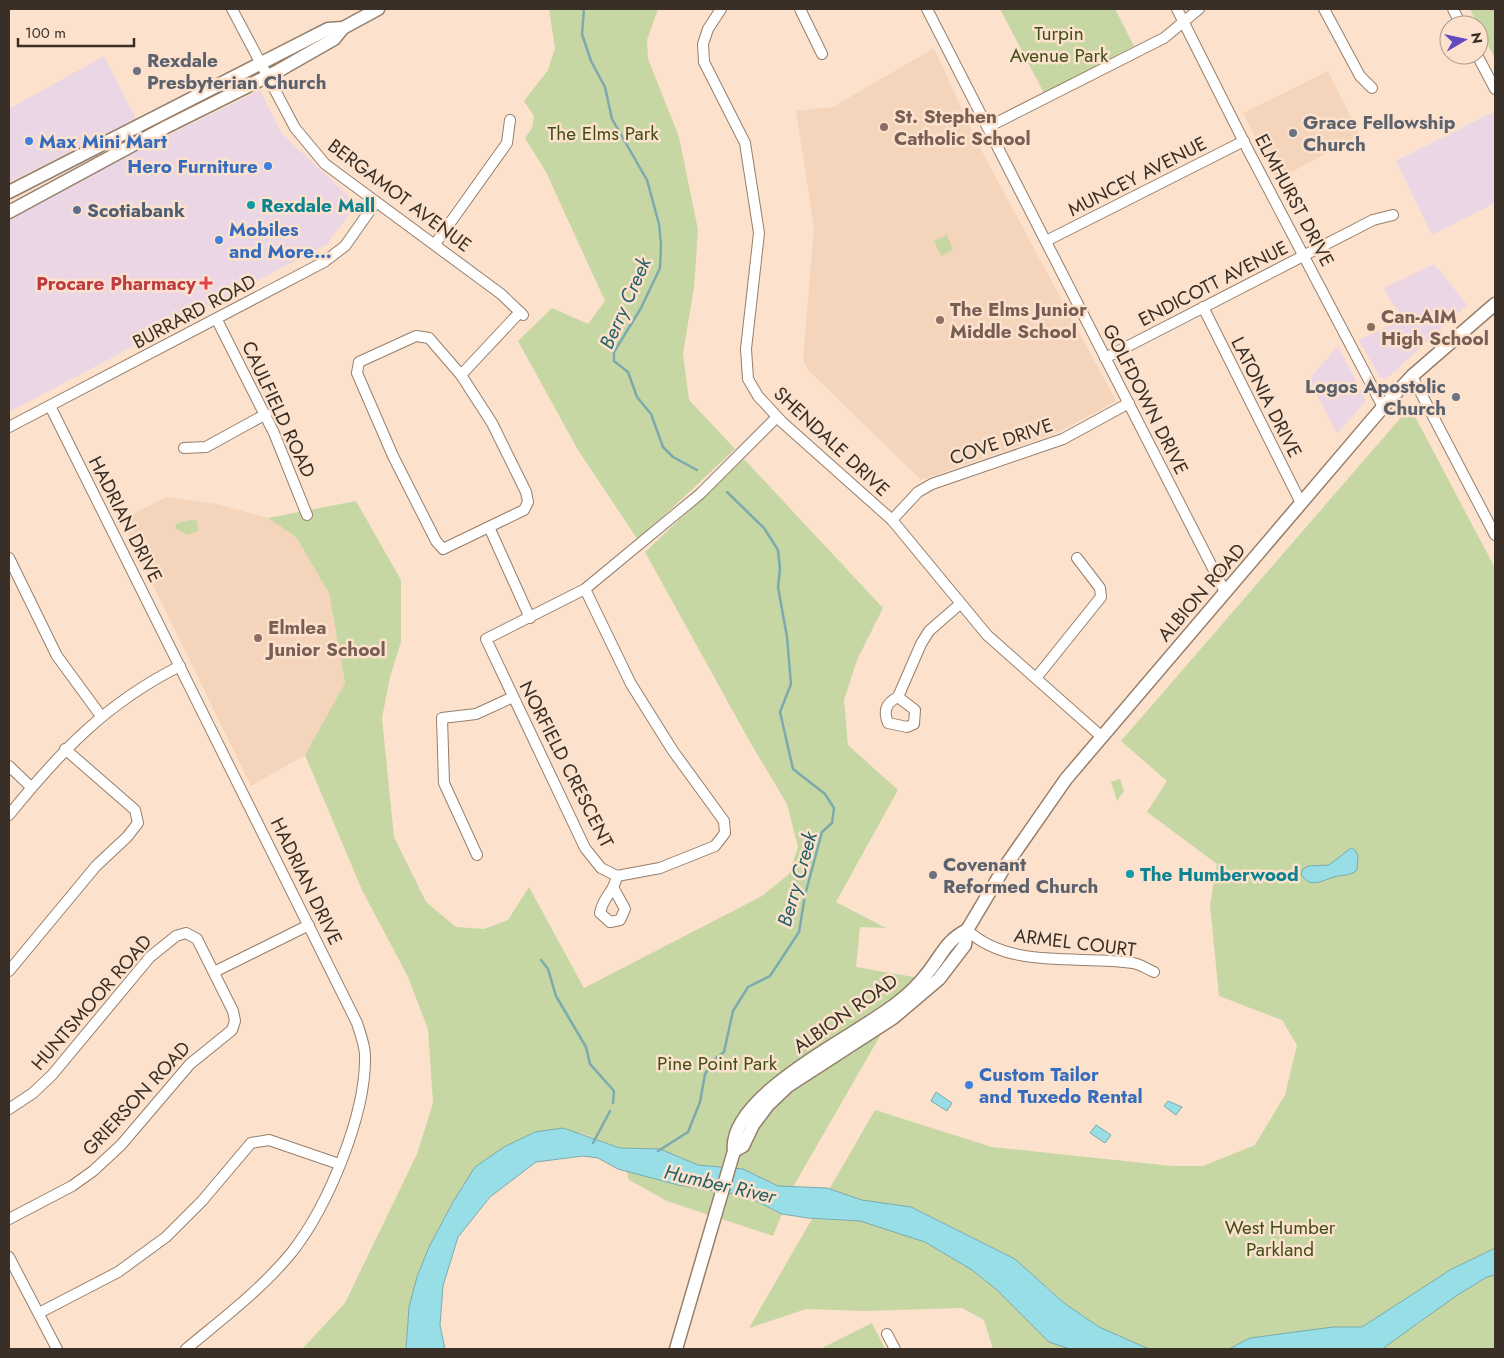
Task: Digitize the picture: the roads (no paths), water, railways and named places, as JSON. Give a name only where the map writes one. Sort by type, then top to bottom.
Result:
[{"type":"main road","points":[[9,212],[166,127],[267,77],[334,39],[343,28],[378,9]]},
{"type":"main road","points":[[9,192],[328,29],[343,28]]},
{"type":"main road","name":"ALBION ROAD","points":[[676,1349],[734,1151],[743,1146],[758,1119],[788,1086],[893,1018],[939,979],[965,945],[967,930],[1018,847],[1066,778],[1383,407],[1412,376],[1495,304]]},
{"type":"street","name":"BERGAMOT AVENUE","points":[[232,9],[295,128],[325,164],[501,294],[522,314],[461,375]]},
{"type":"street","name":"SHENDALE DRIVE","points":[[721,9],[705,36],[703,44],[704,62],[745,143],[751,170],[759,233],[746,350],[748,379],[758,396],[776,417],[892,520],[987,635],[1102,737]]},
{"type":"street","points":[[800,9],[822,54]]},
{"type":"street","name":"GOLFDOWN DRIVE","points":[[928,9],[1225,592]]},
{"type":"street","name":"ELMHURST DRIVE","points":[[1177,9],[1383,407]]},
{"type":"street","points":[[988,127],[1164,38],[1200,9]]},
{"type":"street","points":[[1324,9],[1360,76],[1372,88]]},
{"type":"street","points":[[1482,65],[1495,89]]},
{"type":"street","points":[[435,244],[507,143],[510,120]]},
{"type":"street","name":"MUNCEY AVENUE","points":[[1046,241],[1244,141]]},
{"type":"street","name":"BURRARD ROAD","points":[[9,428],[324,262],[344,246],[376,202]]},
{"type":"street","name":"ENDICOTT AVENUE","points":[[1105,358],[1373,220],[1393,215]]},
{"type":"street","name":"LATONIA DRIVE","points":[[1202,307],[1301,503]]},
{"type":"street","name":"CAULFIELD ROAD","points":[[217,320],[266,414],[308,515]]},
{"type":"street","points":[[416,336],[429,338],[461,375],[492,423],[526,492],[528,502],[524,510],[489,528],[443,549],[436,541],[404,478],[357,373],[359,362],[416,336]]},
{"type":"street","points":[[1412,376],[1495,535]]},
{"type":"street","name":"COVE DRIVE","points":[[892,520],[918,492],[932,484],[1063,439],[1129,403]]},
{"type":"street","name":"HADRIAN DRIVE","points":[[50,406],[357,1023],[365,1054],[364,1084],[358,1109],[325,1198],[292,1251],[272,1274],[186,1349]]},
{"type":"street","points":[[184,448],[206,447],[266,414]]},
{"type":"street","name":"NORFIELD CRESCENT","points":[[617,876],[601,868],[585,848],[486,639],[585,589],[700,494],[776,417]]},
{"type":"street","points":[[489,528],[530,618]]},
{"type":"street","points":[[9,558],[57,656],[101,716]]},
{"type":"street","points":[[1036,678],[1101,597],[1100,588],[1077,558]]},
{"type":"street","points":[[585,589],[631,684],[673,751],[724,821],[725,832],[715,846],[660,868],[617,876],[614,889]]},
{"type":"street","points":[[898,697],[921,644],[929,631],[960,604]]},
{"type":"street","points":[[9,815],[65,749],[101,716],[156,678],[180,666]]},
{"type":"street","points":[[477,856],[444,783],[442,718],[476,714],[513,697]]},
{"type":"street","points":[[9,971],[96,866],[127,838],[138,823],[135,810],[65,749]]},
{"type":"street","points":[[9,766],[31,787]]},
{"type":"street","points":[[214,972],[309,925]]},
{"type":"street","name":"ARMEL COURT","points":[[967,930],[979,941],[1017,954],[1134,963],[1154,972]]},
{"type":"street","name":"HUNTSMOOR ROAD","points":[[9,1109],[33,1093],[52,1075],[150,957],[172,938],[186,933],[194,936],[214,972]]},
{"type":"street","name":"GRIERSON ROAD","points":[[9,1219],[72,1186],[93,1171],[121,1145],[194,1060],[232,1030],[235,1017],[214,972]]},
{"type":"street","points":[[39,1313],[118,1272],[166,1237],[202,1201],[251,1143],[269,1140],[339,1164]]},
{"type":"street","points":[[9,1257],[57,1349]]},
{"type":"street","points":[[887,1334],[895,1349]]},
{"type":"water","points":[[1351,848],[1355,850],[1358,856],[1357,870],[1354,872],[1316,883],[1304,879],[1301,874],[1303,869],[1308,866],[1329,865]]},
{"type":"water","points":[[936,1092],[952,1103],[947,1111],[931,1101]]},
{"type":"water","points":[[1168,1101],[1182,1107],[1176,1115],[1164,1106]]},
{"type":"water","points":[[1096,1125],[1111,1135],[1105,1143],[1090,1133]]},
{"type":"water","name":"Humber River","points":[[563,1128],[620,1148],[660,1149],[698,1165],[743,1169],[778,1186],[827,1188],[862,1200],[911,1207],[1015,1259],[1064,1303],[1099,1327],[1149,1349],[1070,1349],[1049,1342],[997,1290],[972,1270],[925,1242],[860,1221],[808,1218],[782,1214],[746,1196],[678,1185],[618,1169],[598,1158],[583,1156],[536,1162],[490,1197],[458,1237],[443,1286],[440,1325],[445,1349],[406,1349],[409,1307],[417,1277],[429,1247],[453,1202],[475,1167],[504,1147],[535,1132]]},
{"type":"water","points":[[1495,1248],[1495,1275],[1487,1277],[1456,1296],[1382,1349],[1229,1349],[1250,1338],[1333,1327],[1362,1327],[1450,1270]]},
{"type":"waterway","name":"Berry Creek","points":[[584,9],[582,34],[591,61],[605,87],[612,119],[647,180],[659,224],[661,244],[660,268],[641,308],[614,352],[614,361],[628,372],[637,397],[651,414],[663,447],[673,457],[697,470]]},
{"type":"waterway","name":"Berry Creek","points":[[658,1151],[688,1132],[700,1102],[705,1074],[716,1058],[724,1052],[733,1011],[748,987],[770,976],[799,932],[805,895],[822,832],[832,823],[834,808],[825,794],[793,769],[780,712],[791,684],[787,637],[778,587],[780,569],[778,550],[764,528],[727,492]]},
{"type":"waterway","points":[[541,960],[548,969],[556,996],[586,1047],[590,1064],[614,1091],[613,1103]]},
{"type":"waterway","points":[[593,1143],[610,1111]]},
{"type":"place","name":"Rexdale Presbyterian Church","points":[[137,71]]},
{"type":"place","name":"St. Stephen Catholic School","points":[[884,127]]},
{"type":"place","name":"Grace Fellowship Church","points":[[1293,133]]},
{"type":"place","name":"Max Mini Mart","points":[[29,141]]},
{"type":"place","name":"Hero Furniture","points":[[268,166]]},
{"type":"place","name":"Rexdale Mall","points":[[251,205]]},
{"type":"place","name":"Scotiabank","points":[[77,210]]},
{"type":"place","name":"Mobiles and More…","points":[[219,240]]},
{"type":"place","name":"Procare Pharmacy","points":[[206,283]]},
{"type":"place","name":"The Elms Junior Middle School","points":[[940,320]]},
{"type":"place","name":"Can-AIM High School","points":[[1371,327]]},
{"type":"place","name":"Logos Apostolic Church","points":[[1456,397]]},
{"type":"place","name":"Elmlea Junior School","points":[[258,638]]},
{"type":"place","name":"The Humberwood","points":[[1130,874]]},
{"type":"place","name":"Covenant Reformed Church","points":[[933,875]]},
{"type":"place","name":"Custom Tailor and Tuxedo Rental","points":[[969,1085]]},
{"type":"park label","name":"Turpin Avenue Park","points":[[1059,44]]},
{"type":"park label","name":"The Elms Park","points":[[603,133]]},
{"type":"park label","name":"Pine Point Park","points":[[717,1063]]},
{"type":"park label","name":"West Humber Parkland","points":[[1280,1238]]}]
